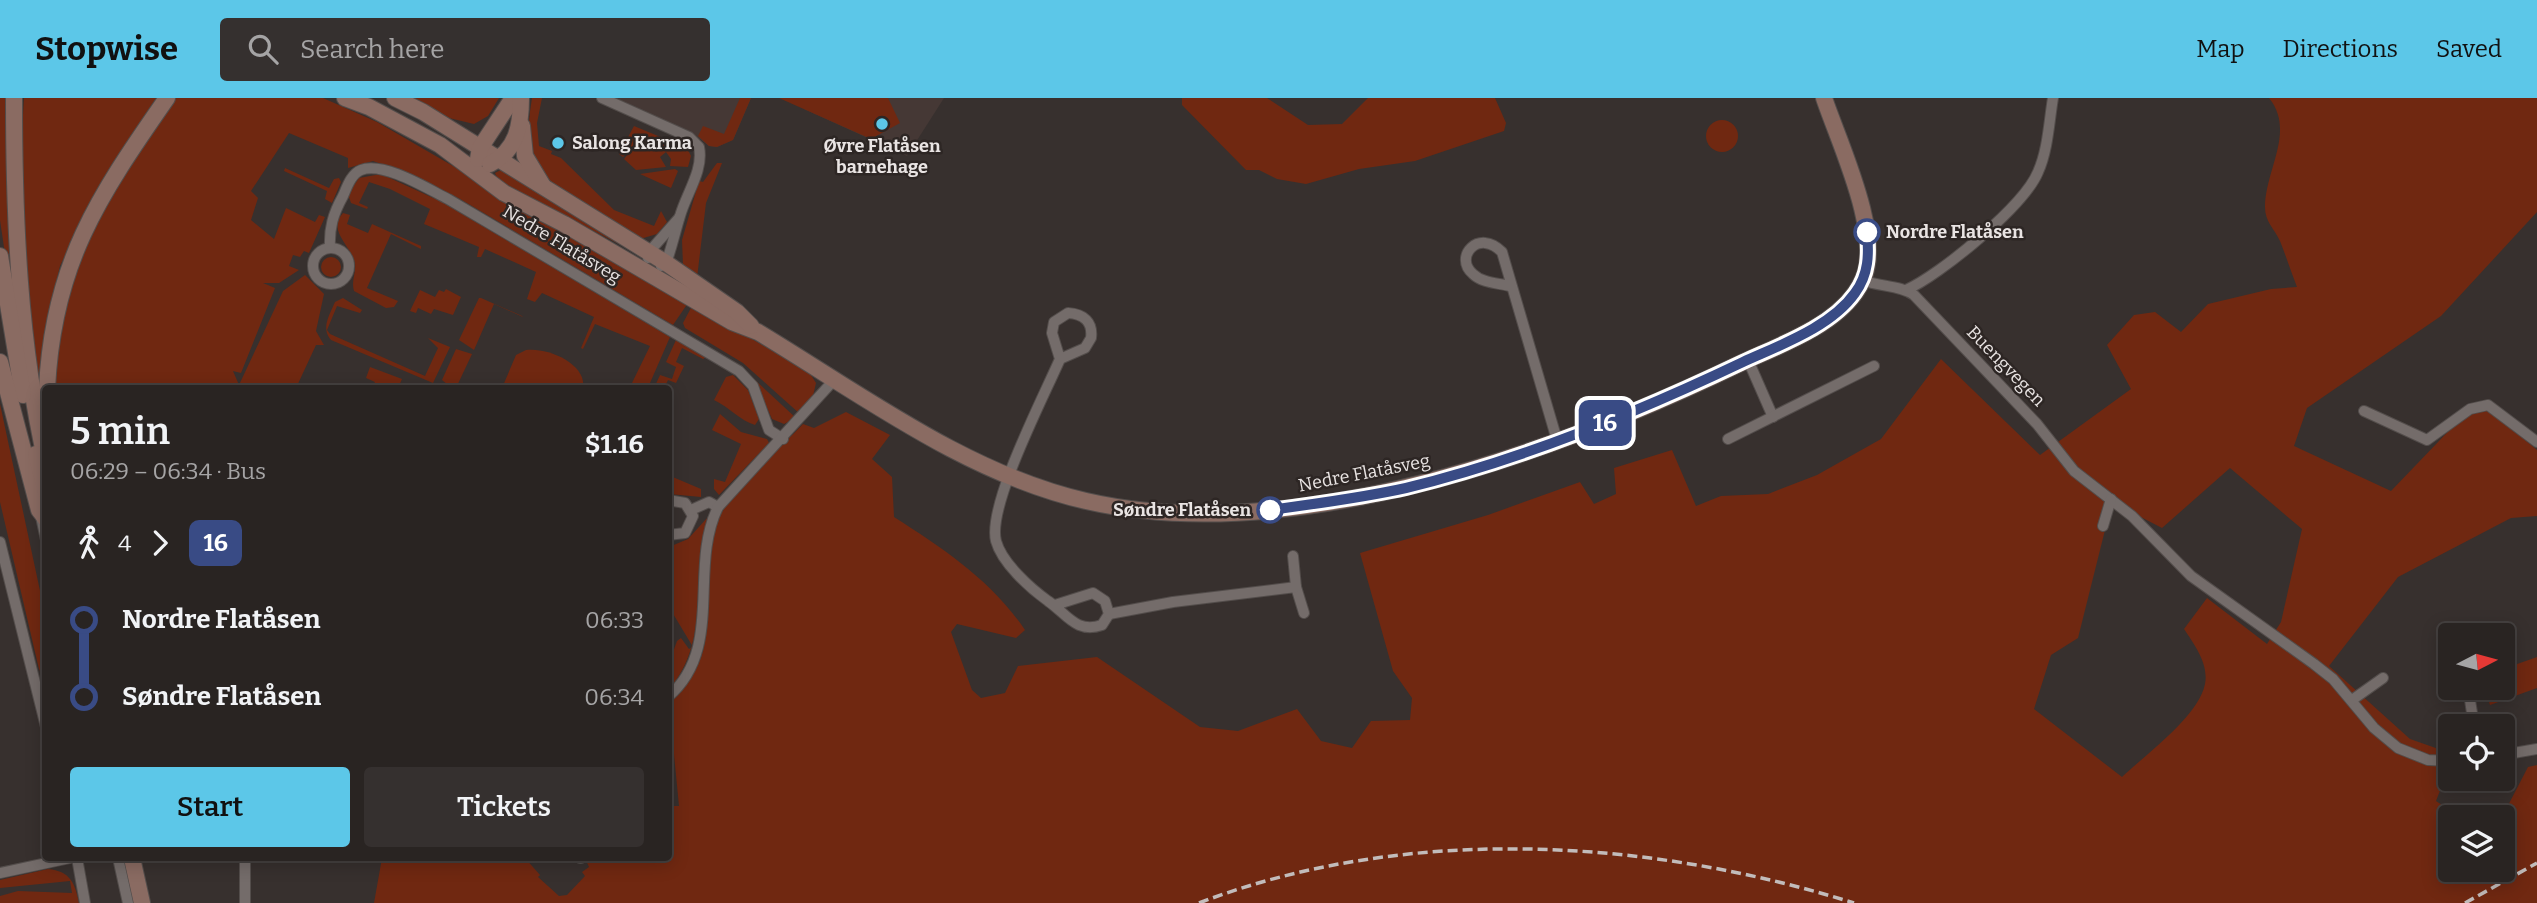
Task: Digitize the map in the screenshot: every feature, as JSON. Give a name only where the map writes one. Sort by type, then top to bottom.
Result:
[{"type":"street","points":[[14,98],[15,209],[23,322],[42,438]]},
{"type":"street","points":[[47,385],[49,348],[61,288],[85,226],[116,170],[167,98]]},
{"type":"street","name":"Nedre Flatåsveg","points":[[345,98],[369,107],[440,145],[504,192],[647,272],[672,274]]},
{"type":"street","name":"Nedre Flatåsveg","points":[[395,98],[649,253],[710,302],[737,312],[758,332],[980,465],[1010,478],[1085,501],[1151,513],[1218,515],[1361,496],[1405,488],[1557,440],[1660,402],[1748,360],[1827,318],[1844,306],[1863,280]]},
{"type":"street","points":[[476,172],[480,148],[513,98]]},
{"type":"street","points":[[476,172],[499,160],[511,149],[521,123],[522,98]]},
{"type":"street","points":[[601,98],[696,141],[701,154],[679,218],[672,274],[647,272],[649,253],[679,218]]},
{"type":"street","points":[[1824,98],[1867,232],[1868,265],[1863,280],[1877,286],[1906,290],[1938,273],[2029,189],[2042,164],[2053,98]]},
{"type":"street","name":"Nedre Flatåsveg","points":[[521,123],[525,156],[544,188]]},
{"type":"street","name":"Nedre Flatåsveg","points":[[330,248],[329,228],[352,177],[361,170],[377,169],[400,176],[448,199],[739,371],[753,386],[769,430],[783,439]]},
{"type":"street","points":[[1509,286],[1481,280],[1472,274],[1466,265],[1466,254],[1473,246],[1482,242],[1493,243],[1502,252],[1509,286],[1557,440]]},
{"type":"street","points":[[0,256],[16,359],[42,474]]},
{"type":"street","name":"Buengvegen","points":[[1906,290],[2036,424],[2074,471],[2132,516],[2191,576],[2314,664],[2352,700],[2374,728],[2404,752],[2438,760]]},
{"type":"street","points":[[1060,359],[1085,348],[1091,338],[1089,323],[1083,316],[1068,313],[1055,322],[1052,333],[1060,359],[995,520],[996,541],[1003,555],[1035,591],[1083,628],[1102,625],[1109,614],[1296,587]]},
{"type":"street","points":[[1748,360],[1773,417]]},
{"type":"street","points":[[0,362],[42,514]]},
{"type":"street","points":[[1728,439],[1874,366]]},
{"type":"street","points":[[672,692],[689,673],[698,653],[702,634],[703,557],[708,529],[718,507],[835,379]]},
{"type":"street","points":[[2364,411],[2427,440],[2470,409],[2488,405],[2537,442]]},
{"type":"street","points":[[2103,526],[2110,499]]},
{"type":"street","points":[[672,500],[681,500],[691,510],[690,528],[680,535],[672,535]]},
{"type":"street","points":[[691,510],[709,502],[718,507]]},
{"type":"street","points":[[0,542],[42,711]]},
{"type":"street","points":[[1293,556],[1296,587],[1304,613]]},
{"type":"street","points":[[1055,605],[1093,593],[1105,601],[1109,614]]},
{"type":"street","points":[[2352,700],[2383,678]]},
{"type":"street","points":[[2470,700],[2472,714]]},
{"type":"street","points":[[2515,753],[2537,750]]},
{"type":"street","points":[[0,873],[56,861]]},
{"type":"street","points":[[78,861],[85,903]]},
{"type":"street","points":[[119,861],[128,903]]},
{"type":"street","points":[[133,861],[142,903]]},
{"type":"street","points":[[245,861],[245,903]]},
{"type":"shaded area","points":[[0,98],[5,98],[15,322],[0,220]]},
{"type":"shaded area","points":[[24,98],[156,98],[102,181],[60,266],[46,323],[38,397],[19,180]]},
{"type":"shaded area","points":[[174,98],[323,98],[377,122],[809,372],[816,383],[812,400],[800,414],[743,363],[685,328],[683,323],[692,306],[688,303],[673,325],[460,199],[415,176],[373,161],[348,168],[348,158],[289,133],[251,191],[258,198],[251,220],[274,239],[286,208],[315,222],[319,215],[325,217],[309,253],[304,251],[300,257],[293,255],[289,266],[299,270],[279,283],[263,283],[275,288],[241,373],[233,371],[239,385],[52,385],[56,345],[75,269],[90,234],[128,167]]},
{"type":"shaded area","points":[[412,98],[499,98],[488,116],[474,124],[449,118]]},
{"type":"shaded area","points":[[532,98],[542,98],[537,123],[539,146],[561,158],[614,210],[654,226],[661,211],[667,222],[657,234],[640,239],[578,205],[548,182],[537,170],[529,150],[528,128]]},
{"type":"shaded area","points":[[613,98],[751,98],[733,140],[717,147],[709,146],[691,132]]},
{"type":"shaded area","points":[[740,98],[751,98],[733,140],[717,147],[709,146],[698,136],[703,126],[724,134]]},
{"type":"shaded area","points":[[779,98],[888,98],[900,123],[871,139]]},
{"type":"shaded area","name":"Øvre Flatåsen barnehage","points":[[809,98],[944,98],[907,156],[804,109]]},
{"type":"shaded area","points":[[1182,98],[1267,98],[1308,125],[1342,124],[1368,98],[1495,98],[1506,123],[1504,131],[1415,161],[1359,169],[1306,184],[1277,179],[1259,170],[1246,170],[1182,105]]},
{"type":"shaded area","points":[[2269,98],[2537,98],[2537,212],[2441,316],[2307,408],[2294,446],[2391,491],[2463,416],[2489,410],[2537,450],[2537,516],[2511,518],[2398,577],[2329,666],[2410,739],[2438,749],[2440,791],[2436,801],[2442,805],[2438,805],[2438,882],[2515,882],[2515,805],[2508,805],[2528,767],[2537,765],[2537,903],[374,903],[381,861],[528,861],[540,875],[538,877],[559,896],[567,895],[585,876],[582,872],[589,867],[586,861],[672,861],[672,806],[679,806],[672,734],[672,700],[689,681],[701,658],[706,635],[708,563],[712,539],[721,514],[736,492],[803,424],[814,428],[846,412],[890,435],[872,459],[892,477],[894,517],[982,581],[1012,612],[1025,630],[1016,638],[957,624],[951,632],[972,690],[981,698],[1005,693],[1018,666],[1097,657],[1200,727],[1238,731],[1297,709],[1321,741],[1352,748],[1371,721],[1410,720],[1412,698],[1393,671],[1360,553],[1488,515],[1580,482],[1594,504],[1616,494],[1614,468],[1672,450],[1696,506],[1721,496],[1768,494],[1817,475],[1881,439],[1941,359],[2040,455],[2131,389],[2107,345],[2134,315],[2155,312],[2181,332],[2208,304],[2271,289],[2297,287],[2280,241],[2265,212],[2266,193],[2280,137],[2277,111]],"holes":[[[2230,468],[2302,529],[2281,622],[2267,644],[2207,598],[2184,629],[2205,669],[2205,684],[2201,696],[2182,722],[2122,777],[2034,709],[2051,655],[2078,638],[2112,502],[2162,528]]]},
{"type":"shaded area","points":[[1722,120],[1733,125],[1738,136],[1733,147],[1722,152],[1711,147],[1706,136],[1711,125]]},
{"type":"shaded area","points":[[634,126],[687,148],[691,156],[688,167],[670,166],[671,159],[666,152],[660,157],[666,167],[636,170],[624,159],[631,150],[623,157],[619,154]]},
{"type":"shaded area","points":[[717,163],[722,163],[706,203],[697,278],[683,265],[682,240],[699,181],[703,182]]},
{"type":"shaded area","points":[[285,168],[329,188],[334,179],[339,178],[341,182],[332,203],[325,199],[327,191],[284,171]]},
{"type":"shaded area","points":[[503,169],[644,257],[499,182],[495,173]]},
{"type":"shaded area","points":[[675,169],[678,171],[671,188],[640,174]]},
{"type":"shaded area","points":[[381,174],[442,202],[670,337],[650,383],[632,383],[650,346],[595,324],[583,349],[581,348],[594,317],[542,293],[535,302],[527,299],[536,272],[485,249],[481,257],[477,257],[479,247],[424,224],[430,209],[390,189],[369,182],[359,203],[368,207],[367,209],[351,203],[348,194],[359,178]]},
{"type":"shaded area","points":[[343,213],[350,215],[347,224],[368,233],[372,224],[421,246],[421,249],[391,234],[367,288],[398,301],[394,307],[386,308],[354,291],[355,264],[337,226]]},
{"type":"shaded area","points":[[331,257],[338,260],[341,267],[338,274],[331,277],[324,274],[321,267],[324,260]]},
{"type":"shaded area","points":[[305,275],[324,294],[316,331],[324,345],[316,345],[297,385],[239,385],[283,291]]},
{"type":"shaded area","points":[[446,289],[461,297],[453,315],[434,309],[431,314],[418,308],[416,313],[410,311],[420,290],[435,297],[439,290],[444,292]]},
{"type":"shaded area","points":[[343,298],[362,310],[360,313],[337,306],[327,330],[327,322],[335,302]]},
{"type":"shaded area","points":[[481,298],[523,317],[494,304],[474,350],[459,340]]},
{"type":"shaded area","points":[[327,330],[330,334],[425,376],[438,348],[428,338],[450,347],[433,383],[331,340]]},
{"type":"shaded area","points":[[676,340],[706,357],[703,359],[682,348],[676,362],[684,366],[676,383],[668,380],[666,385],[655,385],[660,375],[672,379],[676,367],[666,362]]},
{"type":"shaded area","points":[[456,349],[472,354],[457,385],[448,385],[442,380]]},
{"type":"shaded area","points":[[526,350],[555,354],[573,365],[583,379],[583,385],[503,385],[516,355]]},
{"type":"shaded area","points":[[370,367],[402,379],[399,385],[374,385],[375,382],[366,378]]},
{"type":"shaded area","points":[[733,375],[748,390],[759,419],[755,425],[714,400],[726,377]]},
{"type":"shaded area","points":[[754,379],[796,418],[784,424],[772,419]]},
{"type":"shaded area","points":[[0,404],[42,600],[42,674],[39,669],[0,502]]},
{"type":"shaded area","points":[[720,414],[741,432],[767,439],[769,443],[719,495],[714,489],[714,479],[725,482],[741,444],[712,430]]},
{"type":"shaded area","points":[[672,477],[701,489],[701,497],[672,494]]},
{"type":"shaded area","points":[[708,517],[699,563],[696,628],[692,645],[672,612],[672,546],[688,539]]},
{"type":"shaded area","points":[[681,638],[689,649],[691,648],[683,669],[672,686],[672,655],[677,641]]},
{"type":"shaded area","points":[[2537,657],[2537,688],[2515,696],[2515,665]]},
{"type":"shaded area","points":[[2488,700],[2504,700],[2490,705]]},
{"type":"shaded area","points":[[48,869],[62,872],[70,879],[79,903],[0,903],[0,896],[18,891],[72,893],[70,881],[0,888],[0,880]]},
{"type":"railway","points":[[1199,903],[1278,878],[1359,861],[1442,851],[1526,849],[1610,854],[1693,864],[1775,881],[1854,903]]},
{"type":"railway","points":[[2465,903],[2537,863]]},
{"type":"bus line","name":"16","points":[[1270,510],[1405,488],[1469,470],[1660,402],[1790,340],[1844,306],[1856,293],[1868,265],[1867,232]]},
{"type":"place","name":"Øvre Flatåsen barnehage","points":[[882,124]]},
{"type":"place","name":"Salong Karma","points":[[558,143]]},
{"type":"place","name":"Nordre Flatåsen","points":[[1867,232]]},
{"type":"place","name":"Søndre Flatåsen","points":[[1270,510]]}]
